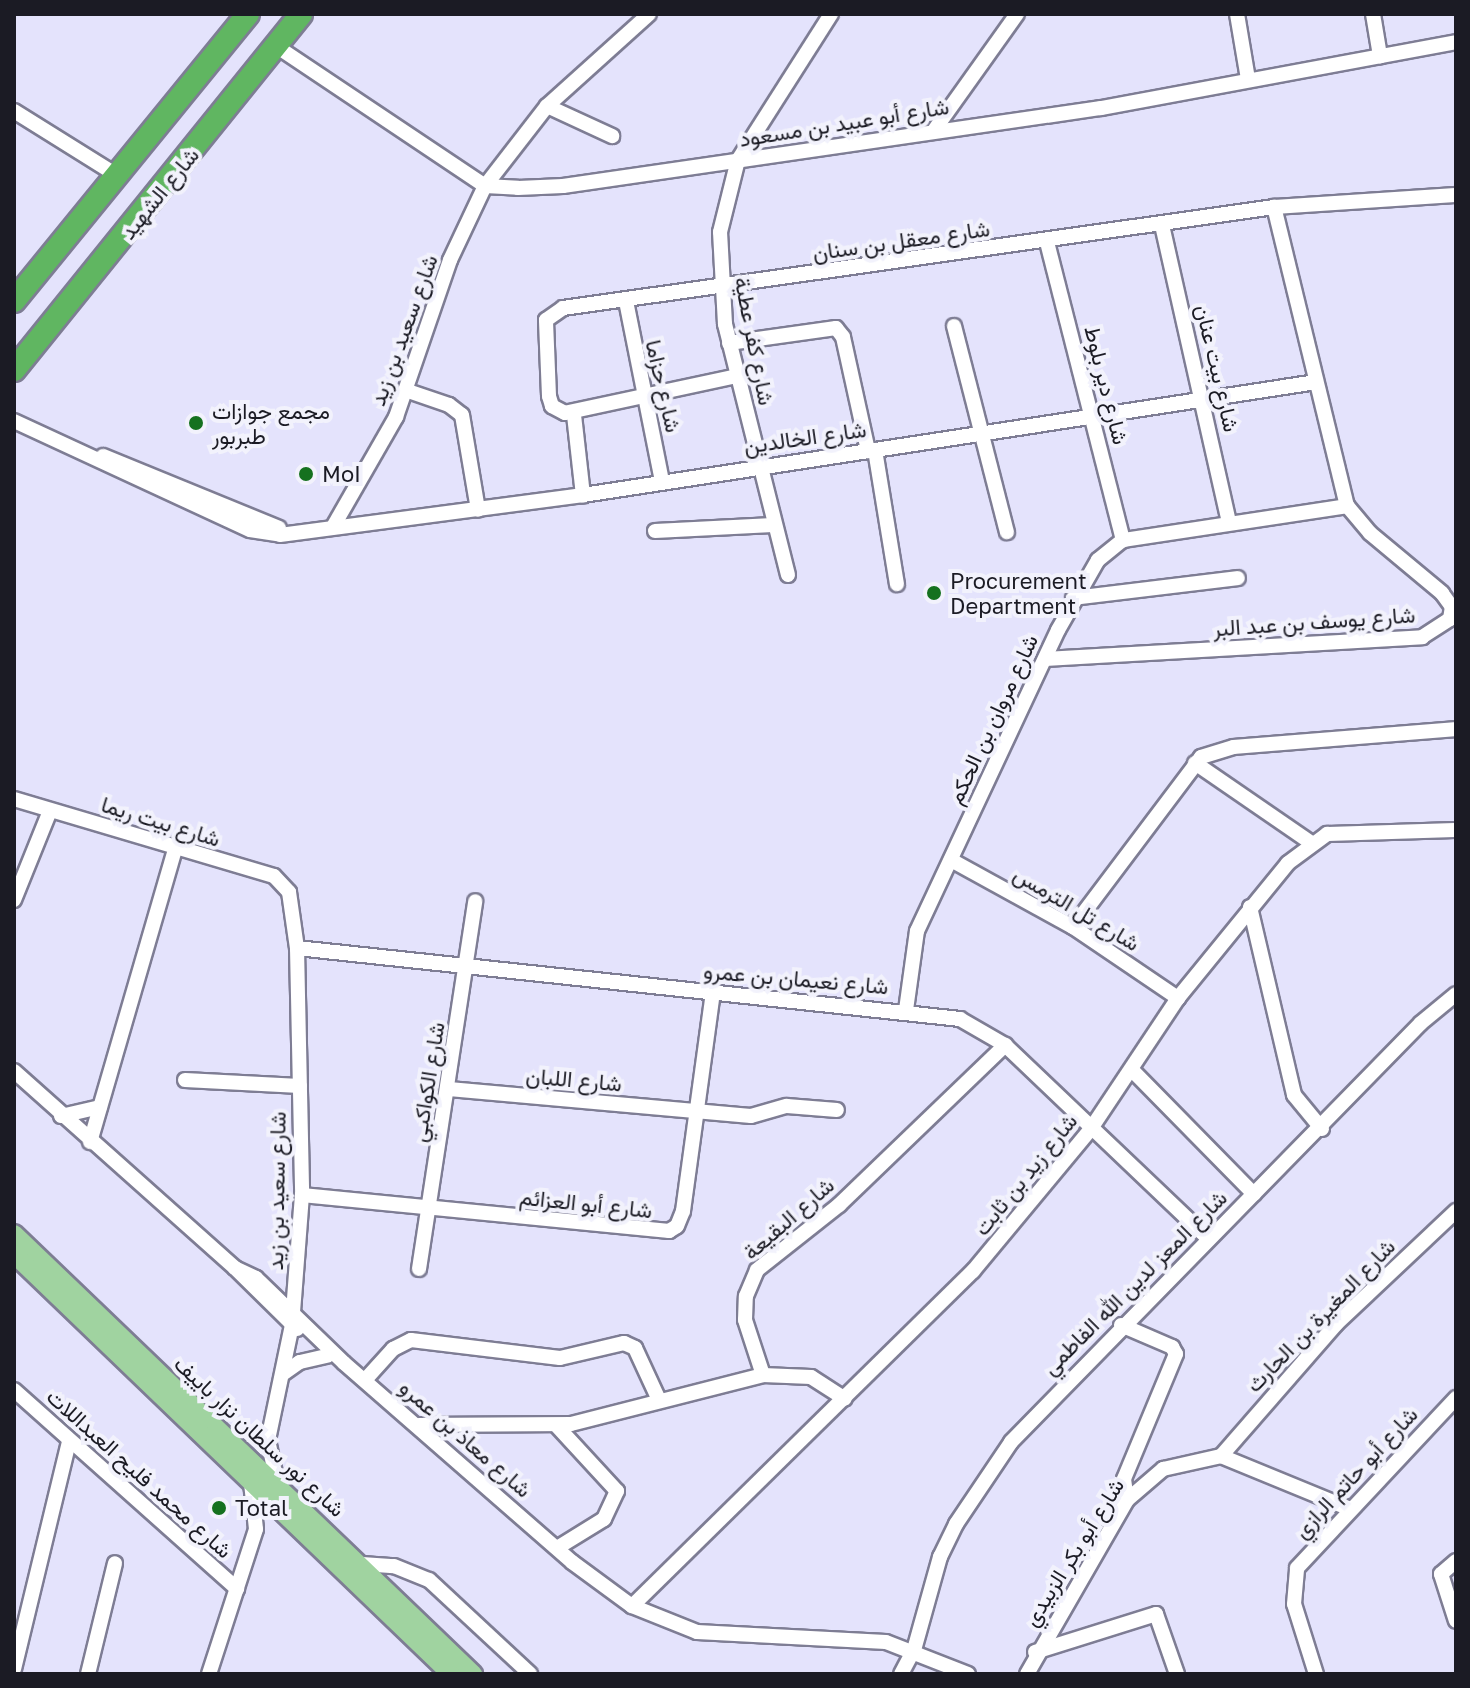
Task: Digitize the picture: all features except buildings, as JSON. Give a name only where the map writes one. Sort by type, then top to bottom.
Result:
[{"type":"highway","name":"شارع الشهيد","points":[[14,301],[248,14]]},
{"type":"highway","name":"شارع الشهيد","points":[[14,370],[301,14]]},
{"type":"main road","name":"شارع نور سلطان نزار باييف","points":[[14,1234],[362,1564],[473,1674]]},
{"type":"main road","name":"شارع نور سلطان نزار باييف","points":[[14,1254],[451,1674]]},
{"type":"street","name":"شارع سعيد بن زيد","points":[[333,527],[408,391],[450,260],[485,186],[547,106],[649,14]]},
{"type":"street","name":"شارع كفر عطية","points":[[788,575],[729,343],[721,287],[720,232],[738,160],[831,14]]},
{"type":"street","points":[[935,129],[1017,14]]},
{"type":"street","points":[[1237,14],[1248,79]]},
{"type":"street","points":[[1373,14],[1380,56]]},
{"type":"street","name":"شارع أبو عبيد بن مسعود","points":[[485,186],[563,186],[935,129],[1101,108],[1456,42]]},
{"type":"street","points":[[276,46],[485,186]]},
{"type":"street","points":[[547,106],[612,136]]},
{"type":"street","points":[[14,111],[115,174]]},
{"type":"street","name":"شارع معقل بن سنان","points":[[574,415],[555,409],[550,402],[548,316],[563,308],[1047,242],[1274,207],[1456,195]]},
{"type":"street","name":"شارع يوسف بن عبد البر","points":[[1045,659],[1364,643],[1422,637],[1441,630],[1452,614],[1449,601],[1370,533],[1347,506],[1274,207]]},
{"type":"street","name":"شارع بيت عنان","points":[[1162,225],[1204,398],[1229,522]]},
{"type":"street","name":"شارع دير بلوط","points":[[1047,242],[1123,540]]},
{"type":"street","name":"شارع حزاما","points":[[626,301],[662,481]]},
{"type":"street","points":[[954,326],[1007,532]]},
{"type":"street","points":[[729,343],[836,328],[843,337],[871,450],[897,584]]},
{"type":"street","points":[[583,495],[574,415],[737,376]]},
{"type":"street","name":"شارع الخالدين","points":[[14,421],[96,456],[120,460],[258,522],[299,531],[583,495],[1092,414],[1316,382]]},
{"type":"street","points":[[408,391],[449,405],[462,415],[478,510]]},
{"type":"street","points":[[1123,540],[1347,506]]},
{"type":"street","points":[[655,531],[773,525]]},
{"type":"street","name":"شارع مروان بن الحكم","points":[[906,1010],[914,939],[1073,598],[1098,560],[1123,540]]},
{"type":"street","points":[[1073,598],[1238,578]]},
{"type":"street","points":[[1073,927],[1195,763],[1234,747],[1456,729]]},
{"type":"street","points":[[1195,763],[1310,842],[1342,832],[1456,830]]},
{"type":"street","name":"شارع بيت ريما","points":[[14,799],[274,876],[289,892]]},
{"type":"street","points":[[14,900],[50,811]]},
{"type":"street","name":"شارع زيد بن ثابت","points":[[632,1606],[973,1271],[1090,1130],[1178,998],[1250,907],[1310,842]]},
{"type":"street","points":[[90,1142],[175,849]]},
{"type":"street","name":"شارع تل الترمس","points":[[951,860],[1073,927],[1178,998]]},
{"type":"street","name":"شارع سعيد بن زيد","points":[[278,1487],[268,1440],[293,1319],[302,1195],[297,948],[289,892]]},
{"type":"street","name":"شارع الكواكبي","points":[[419,1269],[468,967],[475,901]]},
{"type":"street","points":[[1250,907],[1294,1095],[1322,1129]]},
{"type":"street","name":"شارع نعيمان بن عمرو","points":[[297,948],[713,993],[906,1010],[960,1019],[1005,1045],[1090,1130],[1208,1238]]},
{"type":"street","name":"شارع أبو العزائم","points":[[302,1195],[429,1210],[669,1231],[677,1226],[683,1211],[713,993]]},
{"type":"street","name":"شارع المعز لدين الله الفاطمي","points":[[901,1674],[914,1650],[940,1557],[975,1491],[1046,1401],[1322,1129],[1421,1023],[1456,994]]},
{"type":"street","name":"شارع البقيعة","points":[[763,1375],[745,1320],[746,1296],[757,1270],[839,1205],[1005,1045]]},
{"type":"street","points":[[1132,1070],[1254,1194]]},
{"type":"street","name":"شارع معاذ بن عمرو","points":[[14,1071],[90,1142],[235,1268],[256,1278],[293,1319],[419,1425],[557,1548],[632,1606],[697,1632],[886,1642],[914,1650],[968,1674]]},
{"type":"street","points":[[185,1080],[300,1086]]},
{"type":"street","name":"شارع اللبان","points":[[449,1089],[751,1116],[787,1106],[837,1110]]},
{"type":"street","points":[[61,1116],[100,1107]]},
{"type":"street","name":"شارع المغيرة بن الحارث","points":[[1221,1456],[1336,1324],[1456,1211]]},
{"type":"street","points":[[293,1319],[327,1356],[344,1363]]},
{"type":"street","points":[[1121,1325],[1172,1347],[1176,1354],[1124,1479],[1127,1500]]},
{"type":"street","points":[[365,1380],[393,1349],[411,1340],[560,1358],[624,1343],[635,1348],[659,1400]]},
{"type":"street","points":[[284,1373],[308,1359],[327,1356]]},
{"type":"street","points":[[419,1425],[556,1425],[763,1375],[811,1377],[845,1399]]},
{"type":"street","name":"شارع محمد فليح العبداللات","points":[[14,1390],[237,1589]]},
{"type":"street","name":"شارع أبو حاتم الرازي","points":[[1316,1674],[1295,1612],[1294,1577],[1350,1509],[1456,1398]]},
{"type":"street","points":[[1440,1414],[1456,1414]]},
{"type":"street","points":[[556,1425],[617,1491],[604,1519],[557,1548]]},
{"type":"street","points":[[14,1669],[69,1442]]},
{"type":"street","points":[[1221,1456],[1350,1509]]},
{"type":"street","name":"شارع أبو بكر الزبيدي","points":[[1027,1674],[1035,1652],[1127,1500],[1163,1469],[1221,1456]]},
{"type":"street","points":[[209,1674],[256,1529],[249,1479]]},
{"type":"street","points":[[256,1529],[291,1518]]},
{"type":"street","points":[[1456,1561],[1441,1574],[1456,1621]]},
{"type":"street","points":[[88,1674],[115,1563]]},
{"type":"street","points":[[362,1564],[394,1566],[429,1580],[530,1674]]},
{"type":"street","points":[[1035,1652],[1156,1614],[1177,1674]]},
{"type":"place","name":"مجمع جوازات طبربور","points":[[196,423]]},
{"type":"place","name":"MoI","points":[[306,474]]},
{"type":"place","name":"Procurement Department","points":[[934,593]]},
{"type":"place","name":"Total","points":[[219,1508]]}]
